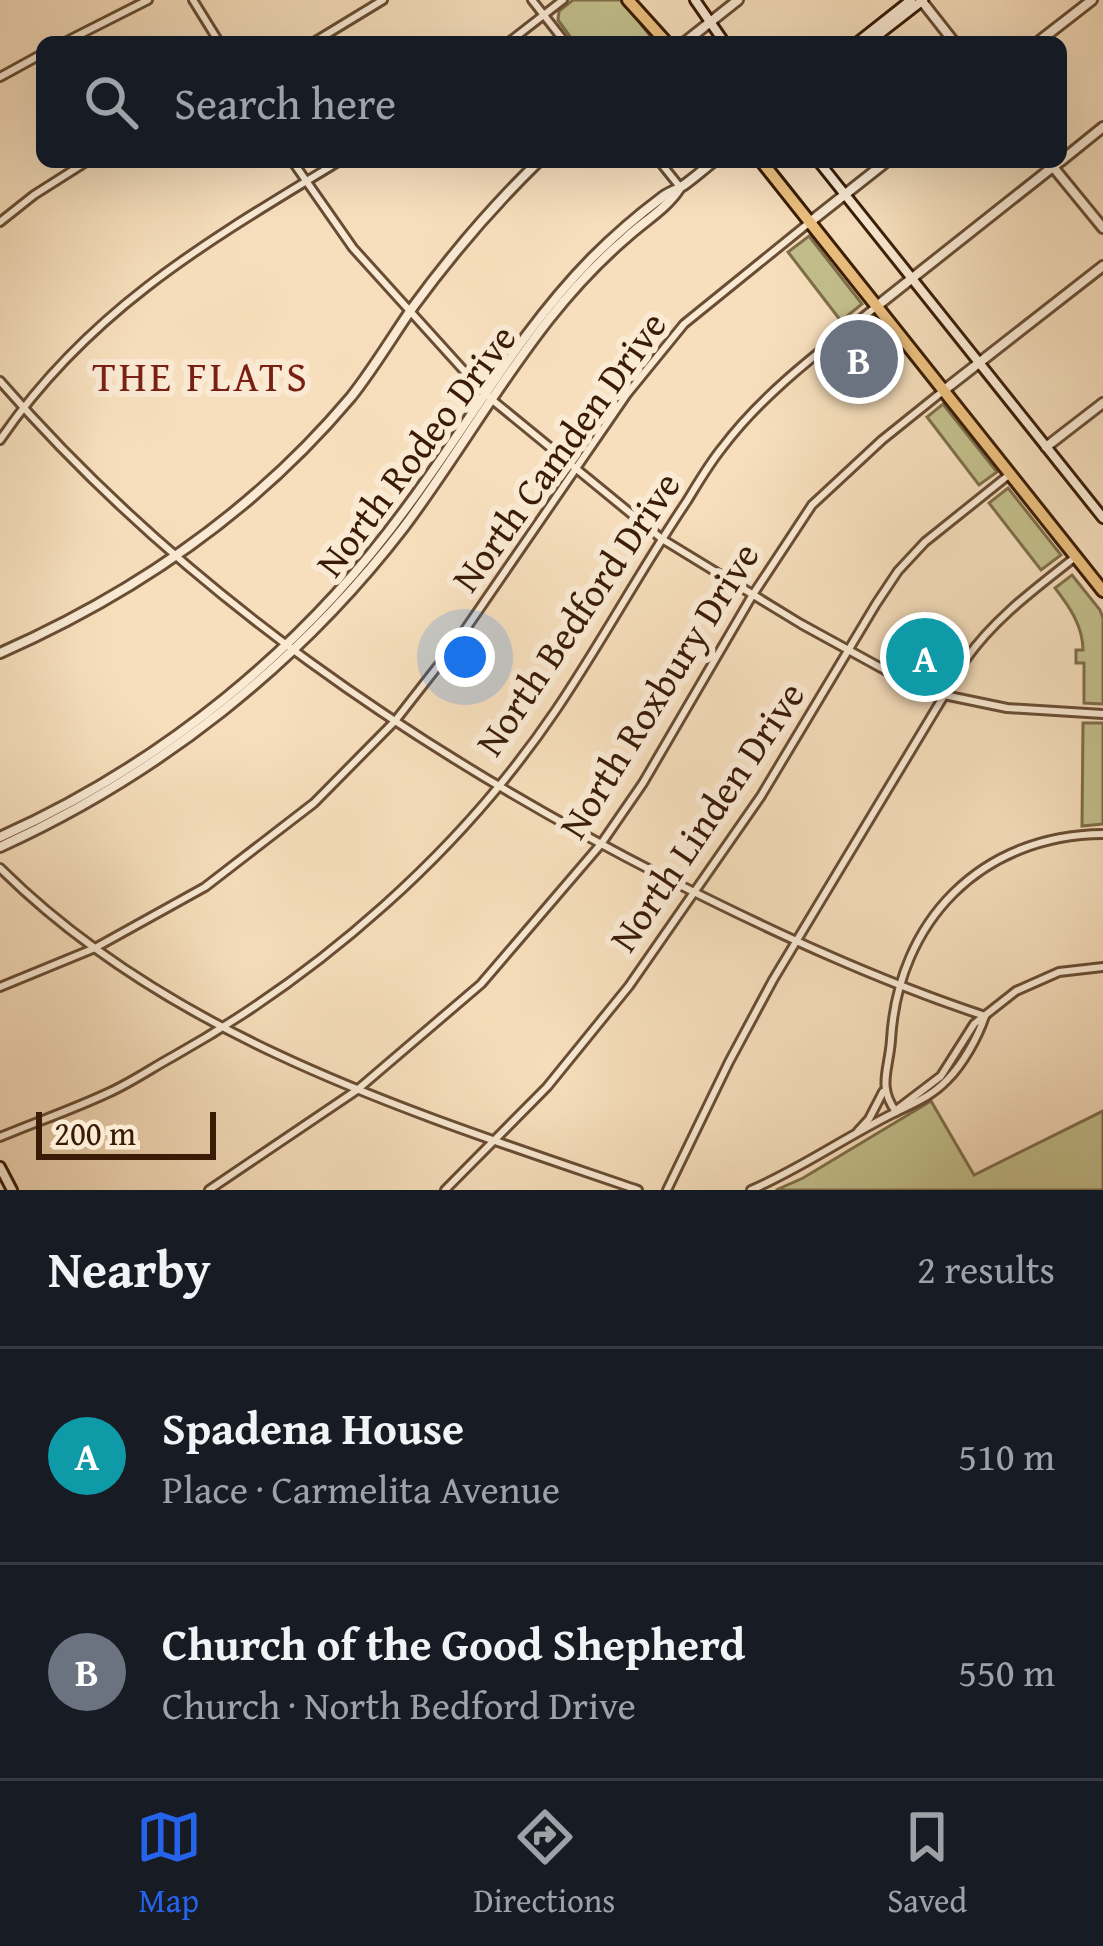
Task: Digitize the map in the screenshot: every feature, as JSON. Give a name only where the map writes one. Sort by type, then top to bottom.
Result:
[{"type":"main road","points":[[628,0],[661,36]]},
{"type":"main road","points":[[766,168],[1103,591]]},
{"type":"street","points":[[77,36],[148,0]]},
{"type":"street","points":[[193,0],[214,36]]},
{"type":"street","points":[[324,36],[383,0]]},
{"type":"street","points":[[532,0],[560,36]]},
{"type":"street","points":[[517,36],[563,0]]},
{"type":"street","points":[[695,0],[720,36]]},
{"type":"street","points":[[692,36],[738,0]]},
{"type":"street","points":[[865,36],[910,0]]},
{"type":"street","points":[[877,36],[922,0],[949,36]]},
{"type":"street","points":[[1046,36],[1092,0]]},
{"type":"street","points":[[0,77],[36,57]]},
{"type":"street","name":"North Bedford Drive","points":[[1067,154],[1103,127]]},
{"type":"street","points":[[0,221],[77,168]]},
{"type":"street","points":[[296,168],[353,248],[489,397],[662,539],[752,596],[894,675],[944,695],[1007,708],[1103,713]]},
{"type":"street","points":[[0,440],[68,356],[139,291],[327,168]]},
{"type":"street","points":[[0,653],[137,584],[254,495],[324,426],[377,363],[463,242],[532,168]]},
{"type":"street","points":[[665,168],[680,188]]},
{"type":"street","name":"North Rodeo Drive","points":[[0,847],[156,760],[224,710],[352,589],[403,527],[489,397],[566,298],[705,168]]},
{"type":"street","points":[[824,168],[1103,518]]},
{"type":"street","name":"North Camden Drive","points":[[0,987],[95,948],[206,886],[314,803],[394,721],[456,643],[627,394],[684,324],[879,168]]},
{"type":"street","name":"North Bedford Drive","points":[[0,1137],[112,1091],[225,1027],[304,972],[379,910],[498,786],[555,712],[722,447],[814,356],[1049,168]]},
{"type":"street","points":[[1058,168],[1103,231]]},
{"type":"street","name":"North Roxbury Drive","points":[[209,1190],[357,1090],[481,984],[601,844],[812,505],[881,440],[1103,263]]},
{"type":"street","points":[[0,381],[106,494],[176,557],[394,721],[498,786],[695,892],[796,941],[986,1016]]},
{"type":"street","points":[[1046,447],[1103,403]]},
{"type":"street","name":"North Linden Drive","points":[[445,1190],[496,1142],[589,1039],[785,758],[886,588],[912,556],[1010,474]]},
{"type":"street","points":[[668,1190],[729,1062],[796,941],[966,659],[992,627],[1076,557]]},
{"type":"street","name":"North Rodeo Drive","points":[[0,837],[129,768],[290,647]]},
{"type":"street","points":[[896,1112],[884,1095],[894,1008],[904,967],[936,911],[970,878],[1023,848],[1063,837],[1103,834]]},
{"type":"street","points":[[0,868],[95,948],[225,1027],[357,1090],[638,1190]]},
{"type":"street","points":[[751,1190],[896,1112],[941,1076],[974,1025],[1030,983],[1059,972],[1103,967]]},
{"type":"street","points":[[852,1137],[869,1118],[884,1089]]},
{"type":"street","points":[[2,1172],[12,1190]]},
{"type":"shaded area","points":[[573,0],[622,0],[650,36],[570,36],[558,20],[559,11]]},
{"type":"shaded area","points":[[809,236],[862,304],[841,321],[788,252]]},
{"type":"shaded area","points":[[943,404],[997,472],[979,485],[927,417]]},
{"type":"shaded area","points":[[1008,488],[1061,555],[1041,570],[989,503]]},
{"type":"shaded area","points":[[1072,575],[1103,618],[1103,704],[1084,703],[1084,663],[1076,663],[1076,650],[1083,650],[1081,633],[1055,588]]},
{"type":"shaded area","points":[[1083,723],[1103,723],[1103,824],[1082,826]]},
{"type":"shaded area","points":[[931,1101],[974,1175],[1103,1111],[1103,1190],[776,1190]]},
{"type":"place","name":"Church of the Good Shepherd","points":[[859,359]]},
{"type":"place","name":"Spadena House","points":[[925,657]]},
{"type":"district","name":"THE FLATS","points":[[201,375]]}]
